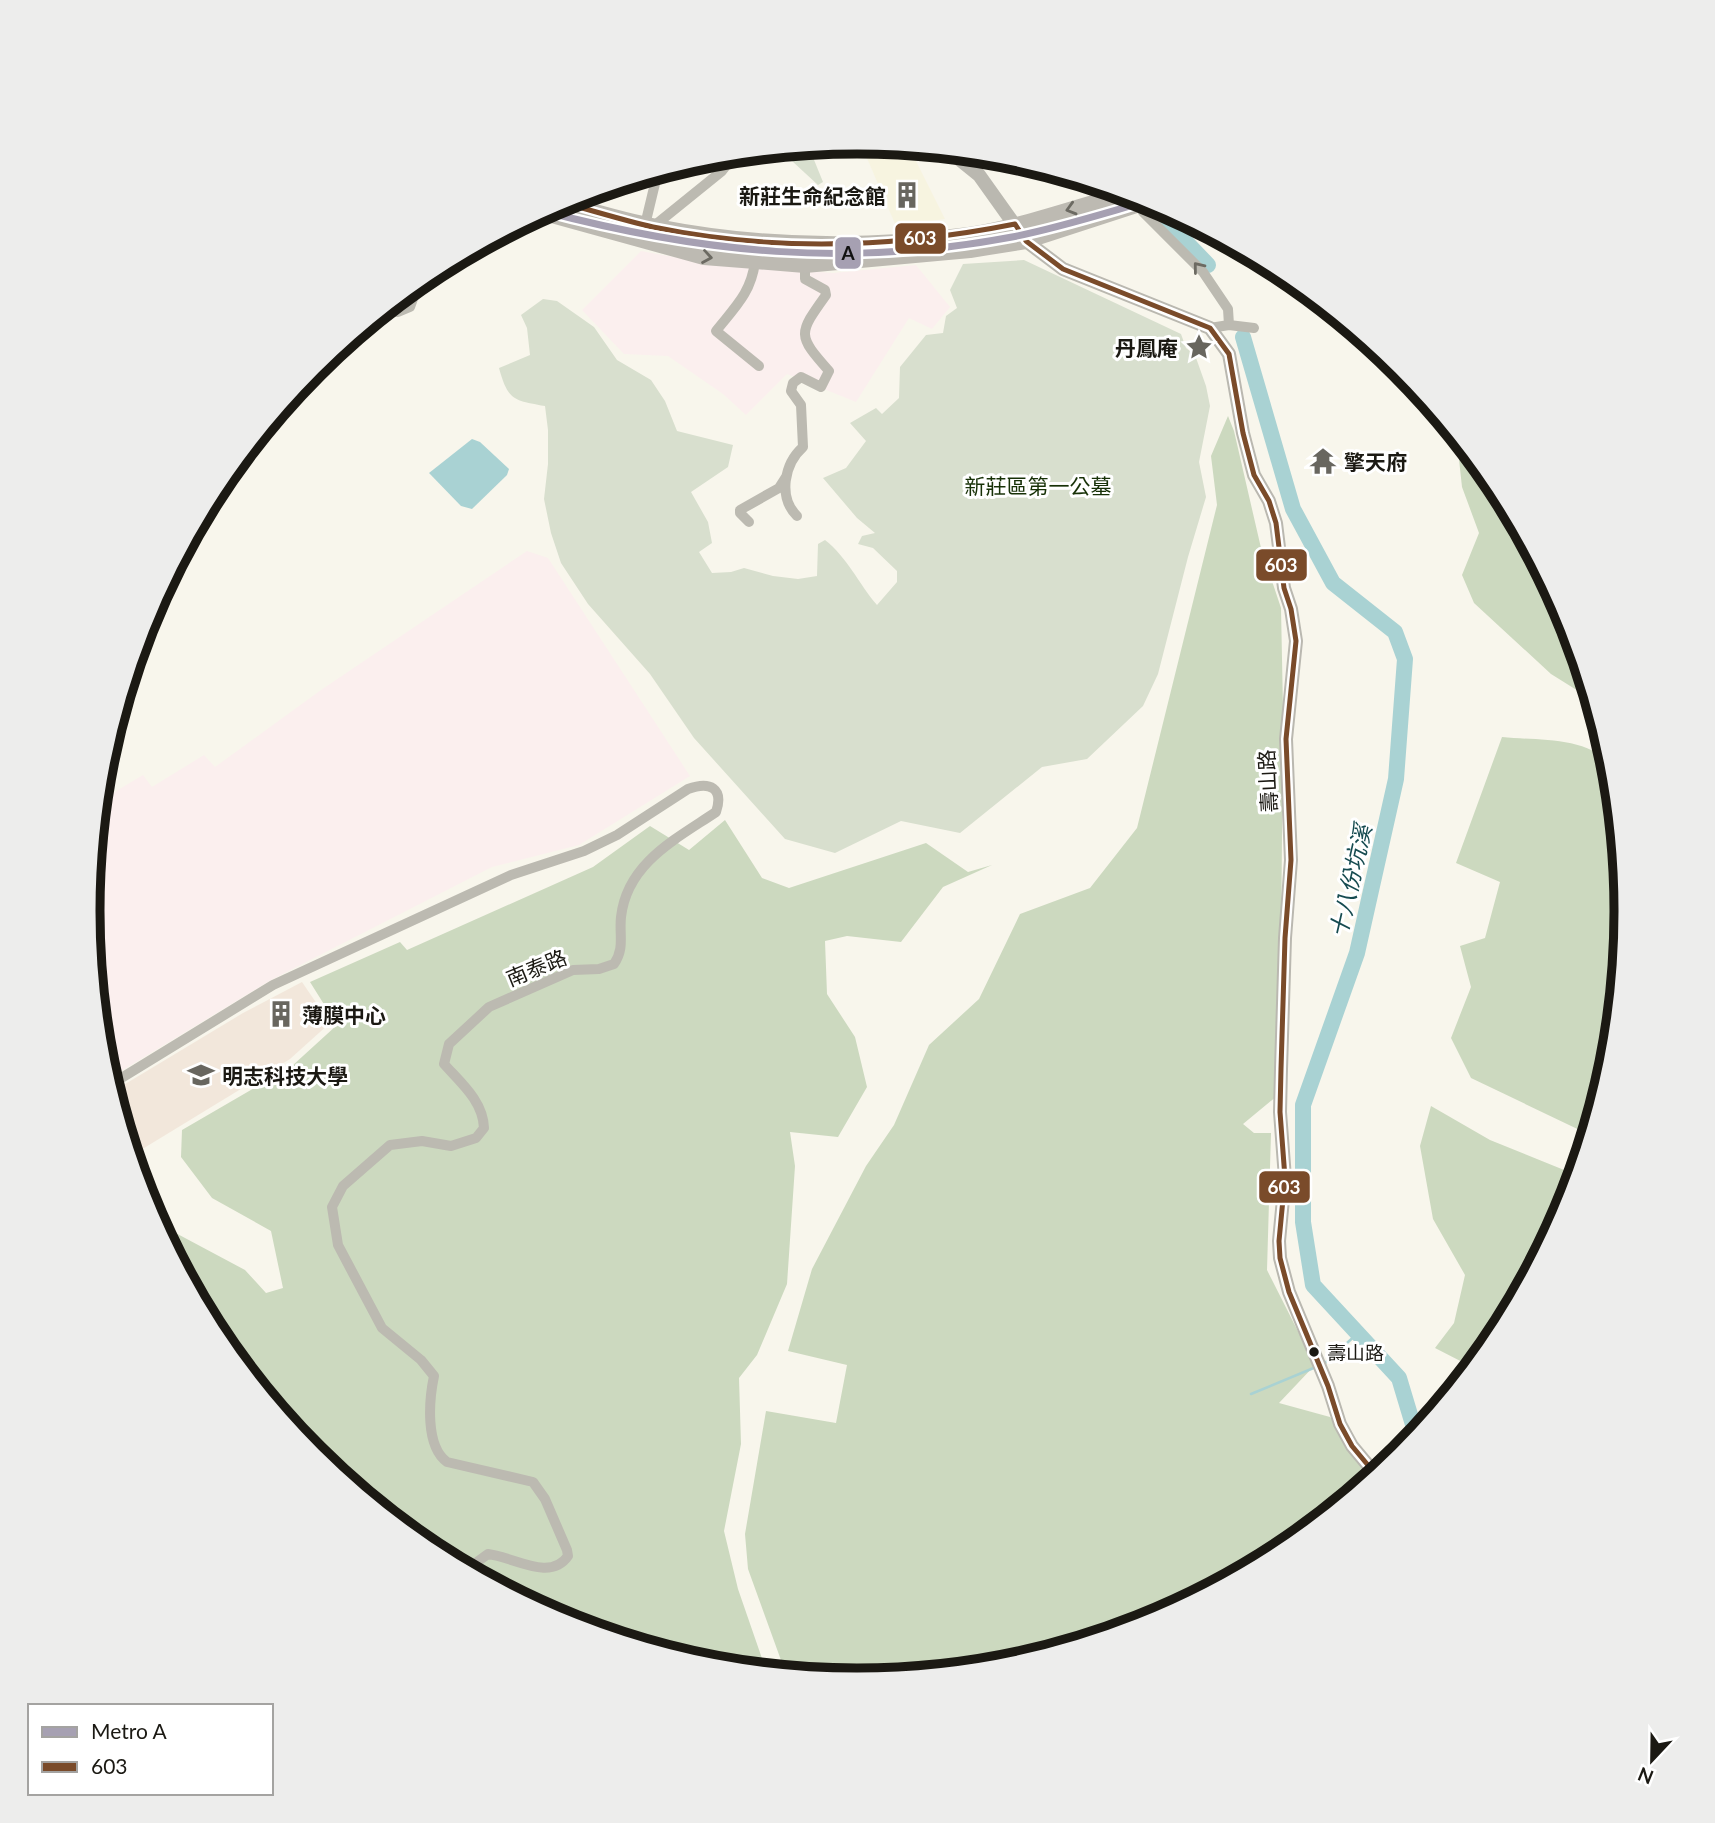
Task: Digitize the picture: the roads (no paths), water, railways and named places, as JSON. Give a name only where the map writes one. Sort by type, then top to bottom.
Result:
[{"type":"main road","points":[[579,207],[649,226],[724,238],[807,244],[893,242],[971,234],[1111,198]]},
{"type":"main road","points":[[556,216],[704,257],[805,265],[970,250],[1026,241],[1133,206]]},
{"type":"street","points":[[962,161],[979,175],[1026,241],[1063,269],[1210,328],[1229,325],[1254,328]]},
{"type":"street","points":[[649,226],[726,165]]},
{"type":"street","points":[[649,226],[656,181]]},
{"type":"street","points":[[1144,210],[1143,212],[1203,272],[1228,309],[1229,325]]},
{"type":"street","points":[[755,262],[753,281],[746,294],[716,331],[760,366]]},
{"type":"street","points":[[797,516],[789,508],[784,494],[792,457],[803,447],[801,405],[791,391],[793,383],[801,377],[821,387],[829,371],[811,350],[804,335],[806,324],[826,295],[825,290],[805,279],[805,265]]},
{"type":"street","points":[[394,312],[410,307],[413,298]]},
{"type":"street","name":"壽山路","points":[[1210,328],[1229,354],[1243,433],[1254,475],[1269,500],[1276,523],[1284,588],[1295,625],[1296,641],[1286,739],[1291,860],[1284,938],[1280,1112],[1285,1178],[1280,1258],[1289,1292],[1345,1434],[1371,1468]]},
{"type":"street","points":[[749,522],[740,510],[779,488],[788,474]]},
{"type":"street","name":"南泰路","points":[[119,1079],[273,985],[511,875],[583,851],[617,835],[688,789],[698,785],[710,786],[717,792],[720,800],[716,812],[651,856],[639,871],[628,891],[621,917],[621,954],[614,964],[599,969],[573,970],[489,1007],[449,1044],[444,1063],[476,1101],[483,1116],[484,1128],[476,1138],[451,1146],[422,1141],[390,1145],[342,1186],[332,1207],[338,1245],[382,1328],[421,1360],[434,1376],[431,1390],[431,1426],[440,1457],[447,1462],[533,1482],[545,1499],[568,1556],[558,1567],[548,1569],[488,1554],[476,1566]]},
{"type":"water","points":[[472,439],[480,442],[509,469],[507,475],[472,509],[461,506],[429,473]]},
{"type":"waterway","name":"十八份坑溪","points":[[1154,216],[1185,241],[1208,265]]},
{"type":"waterway","name":"十八份坑溪","points":[[1243,337],[1293,509],[1333,583],[1395,632],[1405,659],[1396,779],[1357,953],[1303,1105],[1303,1222],[1313,1285],[1399,1378],[1413,1426]]},
{"type":"waterway","points":[[1325,1363],[1358,1333]]},
{"type":"waterway","points":[[1251,1394],[1316,1367]]},
{"type":"metro line","name":"A","points":[[559,215],[660,237],[718,246],[834,253],[952,247],[1065,225],[1132,205]]},
{"type":"place","name":"新莊生命紀念館","points":[[907,195]]},
{"type":"place","name":"丹鳳庵","points":[[1199,347]]},
{"type":"place","name":"擎天府","points":[[1323,461]]},
{"type":"place","name":"薄膜中心","points":[[281,1014]]},
{"type":"place","name":"明志科技大學","points":[[201,1075]]},
{"type":"place","name":"壽山路","points":[[1314,1352]]},
{"type":"park label","name":"新莊區第一公墓","points":[[1038,485]]}]
